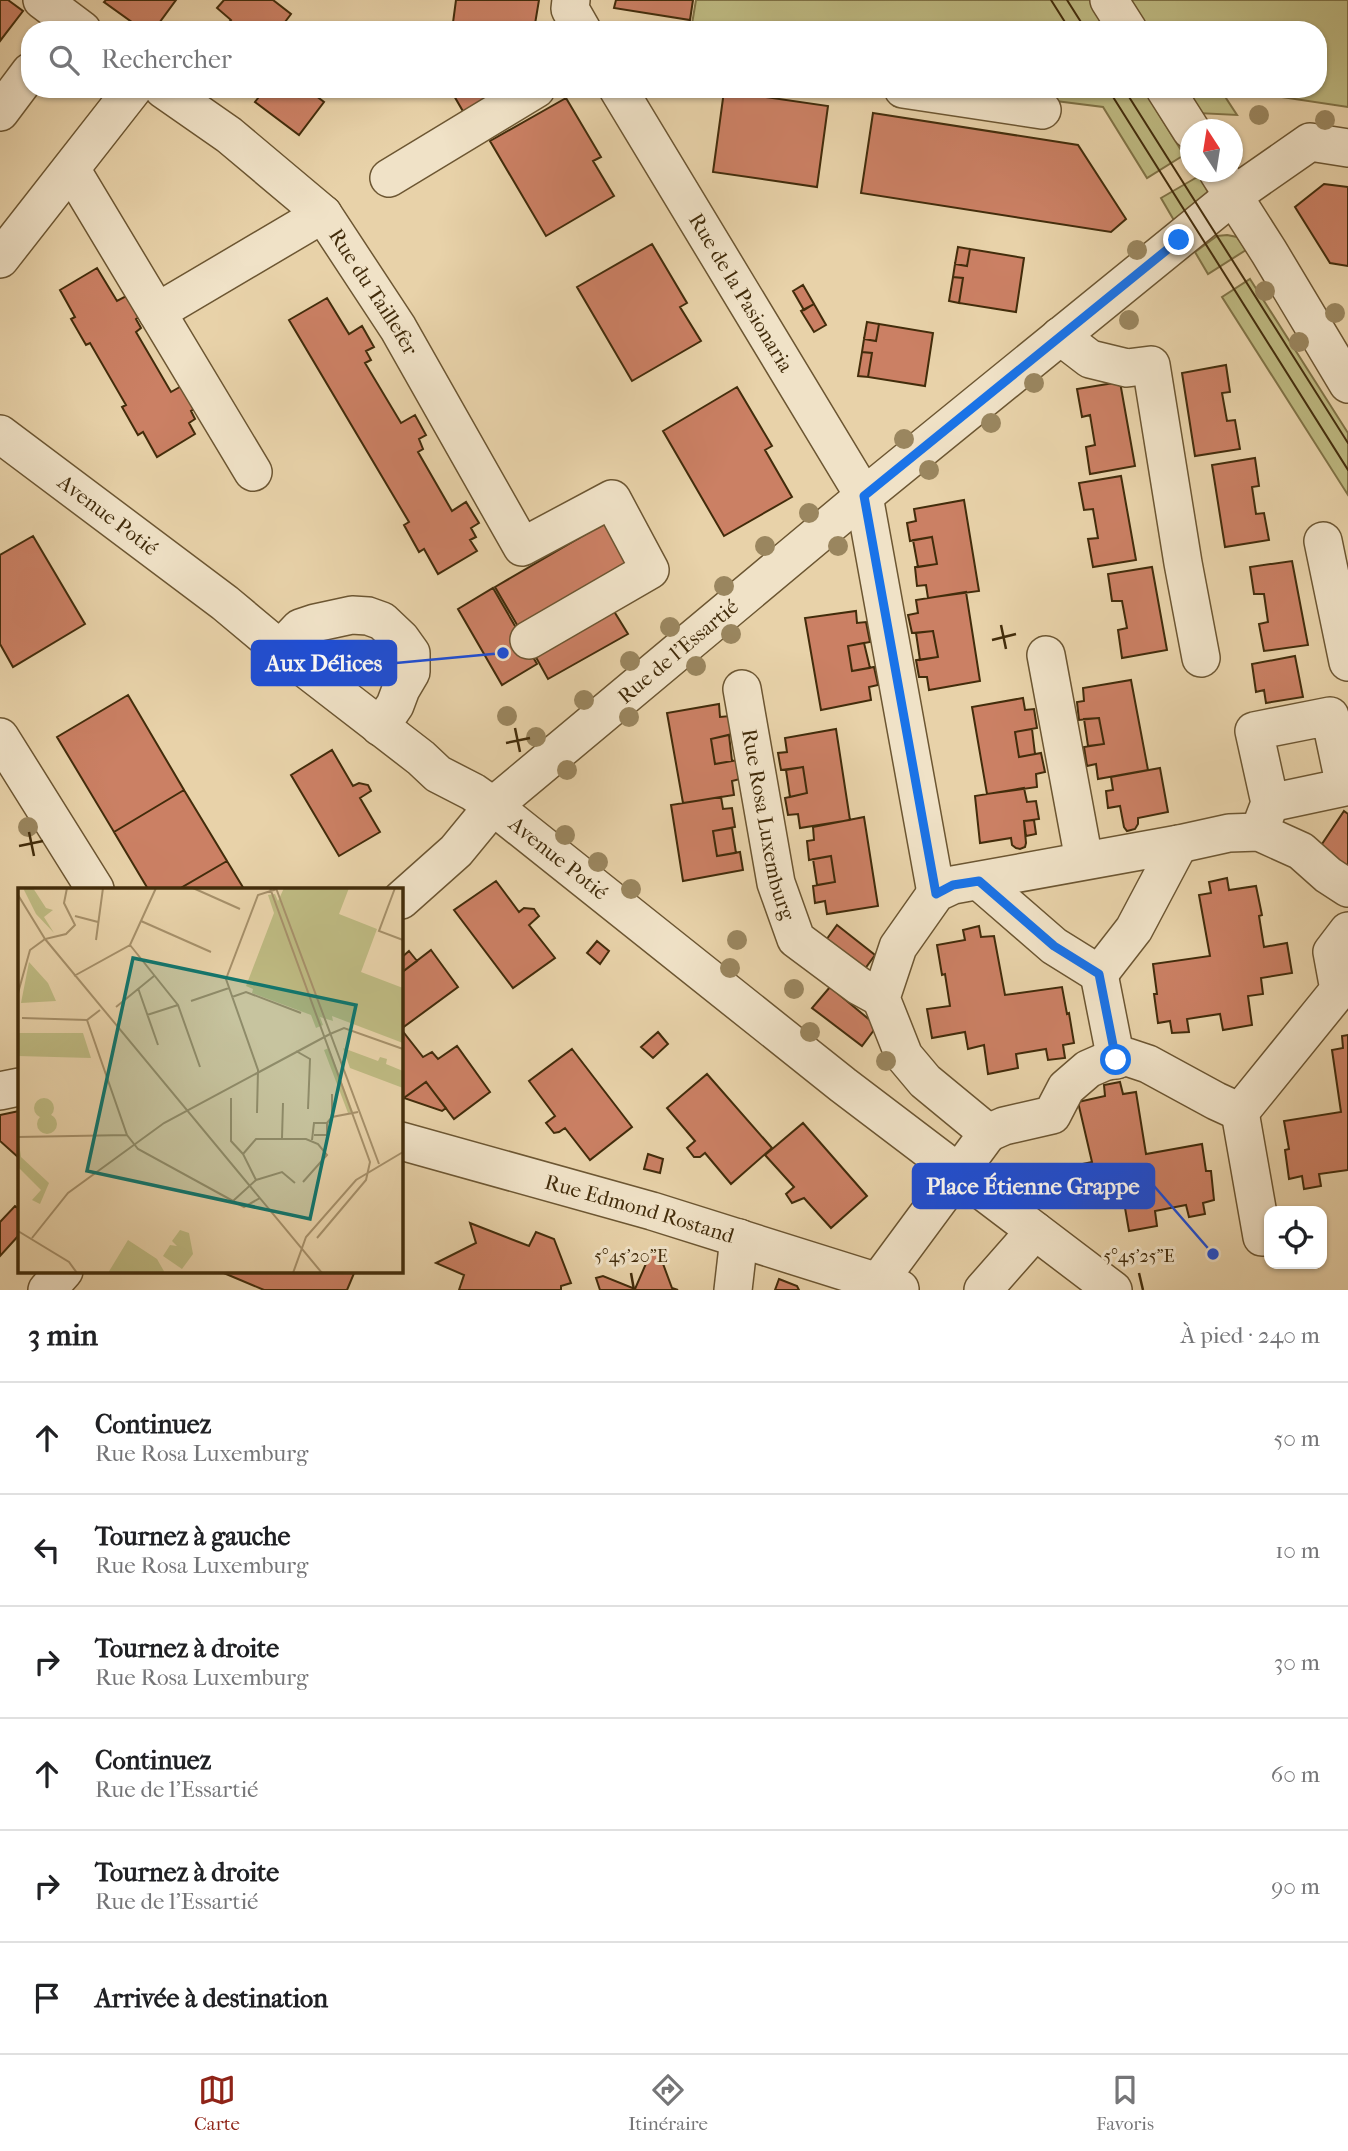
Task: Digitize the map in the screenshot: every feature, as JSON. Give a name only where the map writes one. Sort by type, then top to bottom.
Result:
[{"type":"street","points":[[571,0],[570,9],[577,21]]},
{"type":"street","points":[[1109,0],[1122,21]]},
{"type":"street","points":[[0,113],[21,84]]},
{"type":"street","points":[[0,259],[126,98]]},
{"type":"street","name":"Rue du Taillefer","points":[[176,98],[229,135],[323,214],[398,328],[522,547],[612,499],[650,570],[529,640]]},
{"type":"street","points":[[389,178],[521,98]]},
{"type":"street","name":"Rue de la Pasionaria","points":[[633,98],[864,496]]},
{"type":"street","points":[[963,98],[1042,110]]},
{"type":"street","points":[[1171,98],[1184,119]]},
{"type":"street","name":"Rue de l'Essartié","points":[[402,899],[456,851],[493,806],[1060,336],[1226,183],[1310,142],[1348,148]]},
{"type":"street","points":[[71,169],[253,472]]},
{"type":"street","points":[[1226,183],[1348,384]]},
{"type":"street","points":[[157,312],[323,214]]},
{"type":"street","points":[[1060,336],[1090,359],[1127,368],[1151,365],[1201,658]]},
{"type":"street","name":"Avenue Potié","points":[[0,434],[225,603],[421,758],[438,775],[473,792],[493,806],[832,1076],[1113,1290]]},
{"type":"street","points":[[864,496],[936,894]]},
{"type":"street","points":[[1323,541],[1348,662]]},
{"type":"street","points":[[280,649],[300,628],[315,623],[352,615],[368,616],[382,621],[411,653],[411,673],[380,727]]},
{"type":"street","points":[[1046,655],[1084,860]]},
{"type":"street","points":[[988,1133],[925,1081],[904,1056],[881,998],[898,947],[936,894],[953,885],[1229,833],[1264,817],[1346,788],[1330,716],[1348,676]]},
{"type":"street","name":"Rue Rosa Luxemburg","points":[[742,689],[776,883],[796,939],[859,986],[881,998]]},
{"type":"street","points":[[1330,716],[1254,731],[1264,817],[1328,875],[1348,888]]},
{"type":"street","points":[[0,737],[94,888]]},
{"type":"street","points":[[1099,974],[1133,929],[1180,844]]},
{"type":"street","points":[[979,881],[1054,946],[1099,974],[1116,1060]]},
{"type":"street","points":[[1239,1101],[1339,990],[1332,952],[1348,931]]},
{"type":"street","points":[[960,1173],[988,1133],[1004,1126],[1052,1115],[1066,1088],[1088,1069],[1127,1057],[1239,1101]]},
{"type":"street","points":[[0,1091],[18,1087]]},
{"type":"street","points":[[1239,1101],[1262,1237]]},
{"type":"street","name":"Rue Edmond Rostand","points":[[402,1141],[652,1211],[891,1286],[960,1173]]},
{"type":"street","points":[[983,1290],[1035,1231]]},
{"type":"street","points":[[733,1290],[738,1238]]},
{"type":"street","points":[[47,1290],[63,1272]]},
{"type":"shaded area","points":[[696,0],[1348,0],[1348,107],[1288,98],[1327,98],[1327,21],[692,21]]},
{"type":"shaded area","points":[[1032,98],[1226,98],[1237,115],[1157,111],[1180,148],[1180,157],[1147,178],[1103,107]]},
{"type":"shaded area","points":[[1189,182],[1202,182],[1208,192],[1204,207],[1179,229],[1161,198]]},
{"type":"shaded area","points":[[1217,236],[1237,237],[1246,250],[1208,274],[1195,252]]},
{"type":"shaded area","points":[[1250,279],[1348,433],[1348,495],[1222,297]]},
{"type":"building","points":[[0,0],[8,0],[23,11],[0,41]]},
{"type":"building","points":[[176,0],[161,21],[130,21],[104,2]]},
{"type":"building","points":[[224,0],[273,0],[291,14],[286,21],[230,21],[217,8]]},
{"type":"building","points":[[456,0],[539,0],[536,21],[453,21]]},
{"type":"building","points":[[616,0],[693,0],[690,20],[614,8]]},
{"type":"building","points":[[258,98],[319,98],[324,102],[299,135],[255,102]]},
{"type":"building","points":[[455,98],[489,98],[464,113]]},
{"type":"building","points":[[566,98],[601,157],[593,161],[614,196],[546,236],[490,141]]},
{"type":"building","points":[[723,98],[773,98],[828,106],[817,187],[713,172]]},
{"type":"building","points":[[873,113],[1078,145],[1126,219],[1111,232],[861,193]]},
{"type":"building","points":[[1324,184],[1348,187],[1348,266],[1330,263],[1295,207]]},
{"type":"building","points":[[652,244],[687,303],[680,307],[701,341],[632,381],[577,287]]},
{"type":"building","points":[[958,247],[970,249],[967,266],[955,264]]},
{"type":"building","points":[[970,249],[1024,258],[1016,312],[959,303],[963,278],[953,277],[955,264],[967,266]]},
{"type":"building","points":[[97,268],[117,301],[132,293],[144,314],[136,319],[141,328],[136,332],[171,392],[185,384],[198,407],[191,411],[195,419],[189,423],[195,434],[157,457],[143,432],[138,435],[122,407],[126,405],[90,343],[86,345],[71,319],[75,317],[60,290]]},
{"type":"building","points":[[953,277],[963,278],[959,303],[949,301]]},
{"type":"building","points":[[803,285],[814,304],[804,310],[793,291]]},
{"type":"building","points":[[327,298],[349,334],[362,326],[374,347],[366,351],[371,360],[365,363],[401,423],[415,415],[426,435],[419,439],[423,449],[418,452],[452,511],[466,502],[479,523],[471,528],[476,537],[470,540],[477,551],[438,574],[424,549],[419,552],[404,525],[409,522],[289,320]]},
{"type":"building","points":[[814,304],[826,325],[814,332],[801,311]]},
{"type":"building","points":[[867,322],[879,324],[876,341],[864,339]]},
{"type":"building","points":[[879,324],[933,333],[925,386],[868,377],[872,353],[862,352],[864,339],[876,341]]},
{"type":"building","points":[[862,352],[872,353],[868,377],[858,376]]},
{"type":"building","points":[[1226,365],[1230,392],[1222,393],[1227,421],[1235,420],[1240,449],[1195,456],[1182,373]]},
{"type":"building","points":[[1120,382],[1135,466],[1090,474],[1086,447],[1095,445],[1090,415],[1082,417],[1077,389]]},
{"type":"building","points":[[737,387],[772,446],[765,450],[792,497],[724,536],[663,431]]},
{"type":"building","points":[[1255,458],[1259,486],[1252,487],[1256,514],[1264,513],[1269,540],[1225,547],[1212,465]]},
{"type":"building","points":[[1121,476],[1136,560],[1093,567],[1088,539],[1098,538],[1093,509],[1084,510],[1079,483]]},
{"type":"building","points":[[964,500],[979,591],[928,598],[926,585],[917,586],[915,567],[937,564],[932,537],[910,541],[907,523],[916,521],[914,509]]},
{"type":"building","points":[[605,523],[632,566],[520,630],[495,587]]},
{"type":"building","points":[[33,536],[85,624],[13,667],[0,644],[0,555]]},
{"type":"building","points":[[932,537],[937,564],[918,567],[913,540]]},
{"type":"building","points":[[1292,561],[1308,645],[1264,651],[1259,624],[1268,622],[1264,594],[1254,594],[1250,567]]},
{"type":"building","points":[[1152,567],[1167,650],[1122,658],[1118,630],[1127,628],[1122,601],[1112,601],[1108,574]]},
{"type":"building","points":[[493,588],[537,664],[502,685],[458,609]]},
{"type":"building","points":[[966,592],[980,681],[929,690],[927,677],[919,677],[916,660],[938,657],[933,631],[912,633],[908,615],[918,613],[916,600]]},
{"type":"building","points":[[612,608],[628,634],[548,679],[533,652]]},
{"type":"building","points":[[856,611],[857,623],[866,622],[870,642],[848,646],[852,671],[874,667],[878,685],[869,687],[871,700],[821,710],[805,618]]},
{"type":"building","points":[[933,631],[938,657],[920,660],[916,633]]},
{"type":"building","points":[[864,643],[870,668],[852,671],[848,646]]},
{"type":"building","points":[[1295,656],[1303,697],[1266,703],[1264,690],[1256,692],[1252,664]]},
{"type":"building","points":[[1131,680],[1148,770],[1098,779],[1096,764],[1087,766],[1084,747],[1104,744],[1099,718],[1079,720],[1077,702],[1084,701],[1083,688]]},
{"type":"building","points":[[128,695],[184,790],[114,832],[57,737]]},
{"type":"building","points":[[1023,698],[1025,710],[1034,709],[1037,728],[1015,732],[1019,757],[1041,753],[1045,772],[1036,774],[1037,787],[987,794],[972,707]]},
{"type":"building","points":[[719,704],[720,717],[730,716],[732,734],[711,739],[715,764],[738,760],[740,779],[732,781],[734,795],[683,803],[667,713]]},
{"type":"building","points":[[1099,718],[1104,744],[1088,746],[1084,719]]},
{"type":"building","points":[[836,729],[850,820],[800,828],[798,814],[788,815],[785,798],[807,793],[803,767],[781,770],[778,753],[787,752],[785,738]]},
{"type":"building","points":[[1032,729],[1035,754],[1019,757],[1015,732]]},
{"type":"building","points":[[729,735],[732,761],[715,764],[711,739]]},
{"type":"building","points":[[332,750],[353,786],[359,783],[368,785],[371,791],[360,798],[380,832],[339,856],[291,775]]},
{"type":"building","points":[[803,767],[807,793],[790,797],[786,770]]},
{"type":"building","points":[[1160,768],[1168,812],[1138,818],[1135,829],[1127,831],[1120,806],[1108,808],[1106,791],[1113,790],[1111,777]]},
{"type":"building","points":[[1024,788],[1027,802],[1036,801],[1039,819],[1024,821],[1025,847],[1016,848],[1012,845],[1011,838],[980,843],[975,796]]},
{"type":"building","points":[[184,790],[227,861],[181,888],[147,888],[114,832]]},
{"type":"building","points":[[721,797],[723,809],[732,808],[735,827],[713,831],[717,856],[740,852],[743,870],[683,881],[671,805]]},
{"type":"building","points":[[1344,811],[1348,814],[1348,872],[1318,850]]},
{"type":"building","points":[[864,817],[878,906],[827,914],[825,901],[815,903],[813,886],[835,882],[831,856],[809,860],[807,841],[814,840],[813,827]]},
{"type":"building","points":[[1034,820],[1036,834],[1026,836],[1024,821]]},
{"type":"building","points":[[732,828],[736,853],[717,856],[713,831]]},
{"type":"building","points":[[831,856],[835,882],[817,885],[813,859]]},
{"type":"building","points":[[227,861],[243,888],[181,888]]},
{"type":"building","points":[[1227,878],[1229,890],[1256,886],[1262,915],[1259,916],[1264,947],[1287,943],[1292,973],[1261,978],[1263,994],[1248,996],[1252,1025],[1223,1030],[1220,1014],[1187,1019],[1189,1032],[1172,1033],[1170,1021],[1158,1023],[1153,964],[1210,956],[1199,895],[1211,893],[1209,882]]},
{"type":"building","points":[[496,881],[519,912],[524,908],[534,909],[539,916],[529,925],[555,958],[513,988],[454,910]]},
{"type":"building","points":[[837,925],[875,955],[859,977],[821,947]]},
{"type":"building","points":[[979,926],[981,937],[994,936],[1005,995],[1062,987],[1074,1043],[1063,1045],[1065,1058],[1048,1060],[1046,1049],[1016,1054],[1018,1068],[988,1074],[984,1045],[968,1049],[965,1032],[932,1038],[927,1009],[950,1006],[937,945],[965,940],[963,930]]},
{"type":"building","points":[[597,941],[609,951],[600,964],[587,953]]},
{"type":"building","points":[[431,950],[458,987],[402,1028],[402,972]]},
{"type":"building","points":[[409,951],[417,961],[402,972],[402,957]]},
{"type":"building","points":[[830,987],[877,1026],[862,1046],[812,1008]]},
{"type":"building","points":[[402,1030],[423,1057],[432,1052],[438,1059],[457,1046],[490,1092],[454,1119],[426,1082],[402,1099]]},
{"type":"building","points":[[658,1032],[668,1044],[653,1058],[641,1047]]},
{"type":"building","points":[[1348,1035],[1348,1170],[1319,1174],[1321,1186],[1304,1189],[1302,1176],[1289,1179],[1285,1150],[1289,1149],[1284,1121],[1341,1112],[1332,1050],[1343,1048],[1342,1036]]},
{"type":"building","points":[[572,1049],[632,1127],[590,1160],[565,1128],[554,1133],[546,1123],[555,1116],[529,1081]]},
{"type":"building","points":[[707,1074],[772,1148],[731,1184],[705,1153],[694,1157],[687,1148],[695,1141],[667,1108]]},
{"type":"building","points":[[426,1082],[446,1108],[442,1111],[404,1098]]},
{"type":"building","points":[[1120,1082],[1123,1094],[1136,1092],[1146,1154],[1202,1144],[1206,1171],[1211,1171],[1214,1200],[1203,1203],[1205,1214],[1189,1217],[1186,1205],[1155,1211],[1157,1226],[1129,1231],[1124,1202],[1108,1205],[1105,1190],[1073,1195],[1068,1167],[1092,1162],[1078,1102],[1105,1096],[1104,1085]]},
{"type":"building","points":[[18,1111],[18,1157],[0,1141],[0,1115]]},
{"type":"building","points":[[803,1123],[867,1196],[831,1228],[804,1198],[792,1203],[786,1194],[794,1187],[765,1155]]},
{"type":"building","points":[[648,1154],[663,1159],[660,1173],[644,1169]]},
{"type":"building","points":[[15,1206],[18,1208],[18,1236],[0,1256],[0,1222]]},
{"type":"building","points":[[470,1223],[529,1246],[536,1232],[554,1239],[571,1283],[561,1286],[561,1290],[459,1290],[464,1275],[436,1263],[476,1243]]},
{"type":"building","points":[[651,1252],[659,1253],[672,1288],[678,1290],[600,1290],[596,1278],[603,1276],[635,1289]]},
{"type":"building","points":[[221,1272],[355,1272],[347,1290],[264,1290]]},
{"type":"building","points":[[779,1279],[797,1286],[799,1290],[775,1290]]},
{"type":"tram line","points":[[1051,0],[1064,21]]},
{"type":"tram line","points":[[1067,0],[1080,21]]},
{"type":"tram line","points":[[1114,98],[1348,470]]},
{"type":"tram line","points":[[1130,98],[1348,443]]},
{"type":"place","name":"Aux Délices","points":[[503,653]]},
{"type":"place","name":"Place Étienne Grappe","points":[[1213,1254]]},
{"type":"route","points":[[1116,1060],[1099,974],[1054,946],[979,881],[953,885],[936,894],[864,496],[1179,240]]}]
